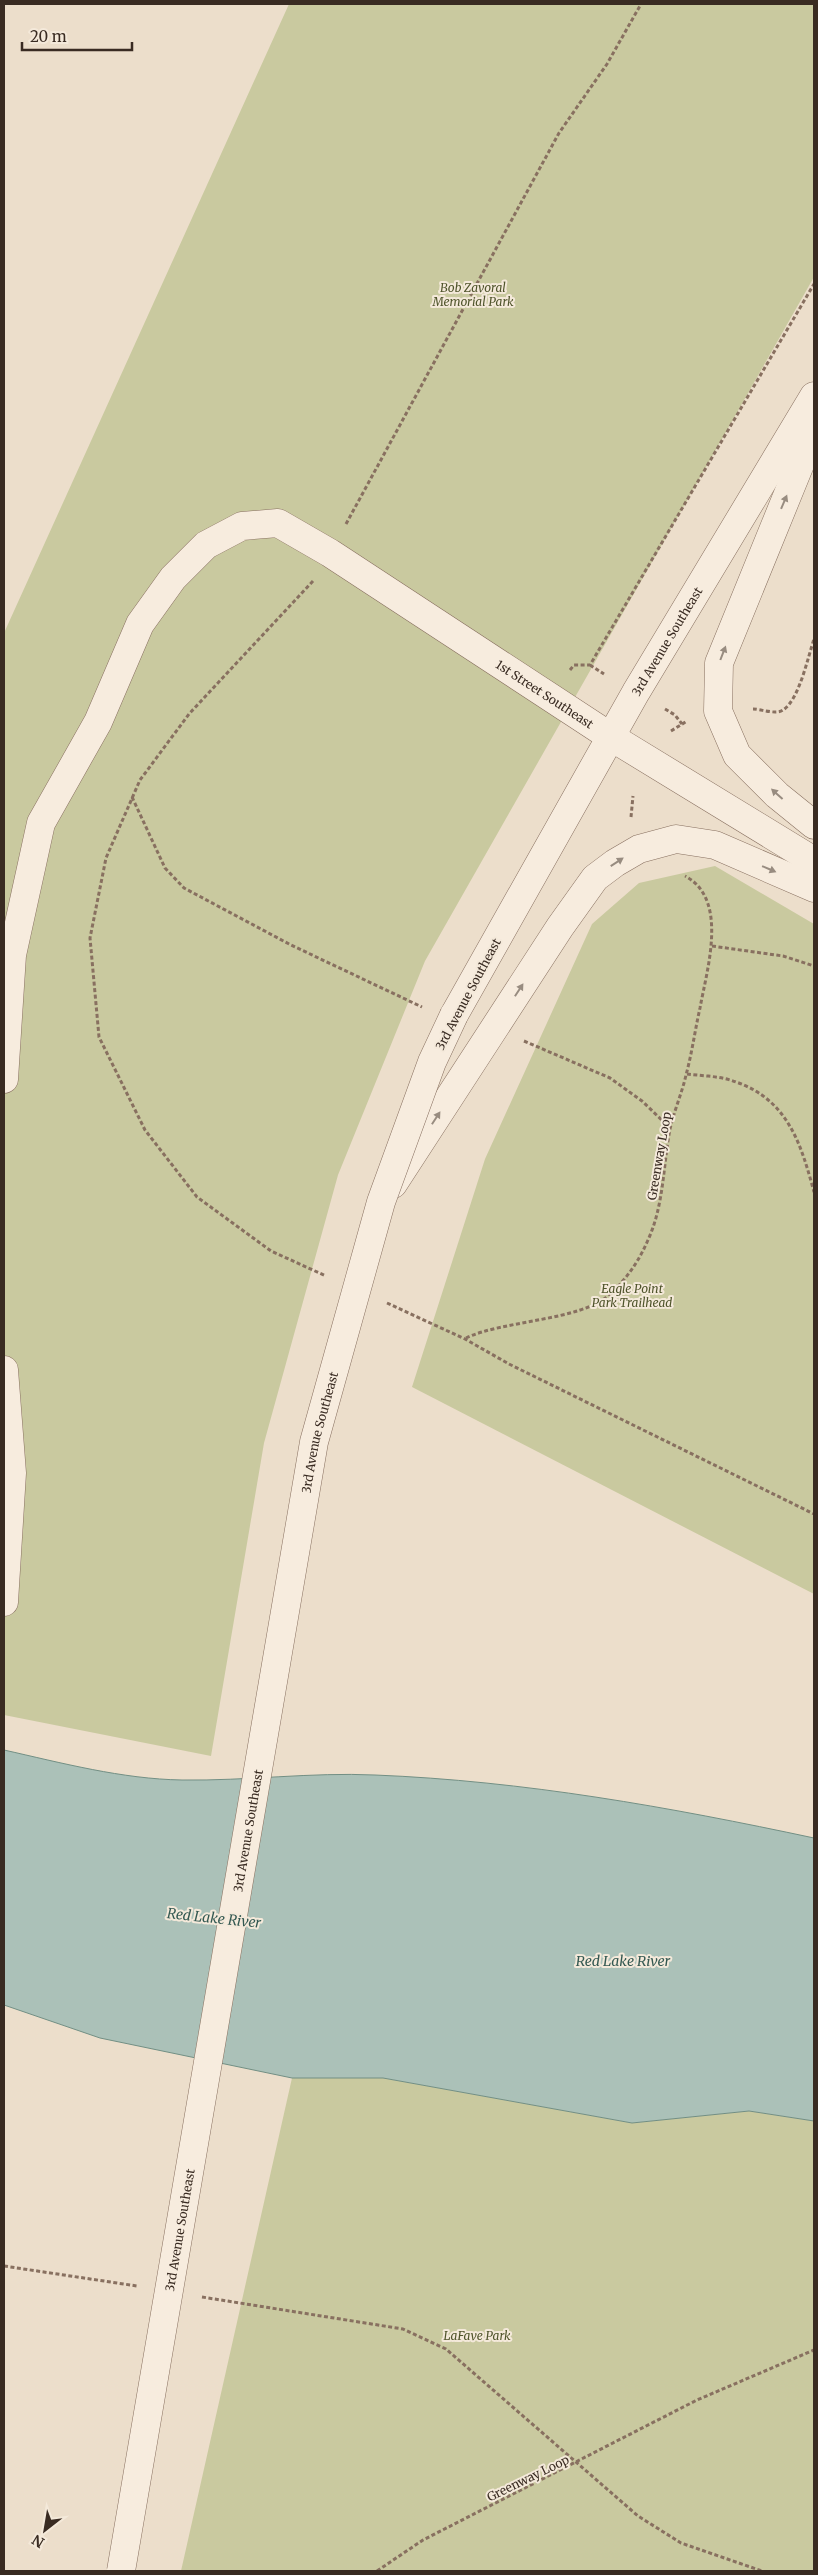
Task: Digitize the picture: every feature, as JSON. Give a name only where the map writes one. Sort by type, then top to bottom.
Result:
[{"type":"street","name":"3rd Avenue Southeast","points":[[121,2571],[314,1442],[381,1202],[432,1062],[454,1015],[641,683],[814,396]]},
{"type":"street","points":[[814,430],[719,663],[718,711],[737,755],[778,795],[814,825]]},
{"type":"street","name":"1st Street Southeast","points":[[4,1079],[12,955],[41,823],[98,722],[140,624],[173,578],[206,544],[242,526],[278,523],[330,553],[610,737],[814,860]]},
{"type":"street","points":[[381,1202],[560,927],[595,878],[639,849],[676,839],[715,845],[814,888]]},
{"type":"street","points":[[4,1370],[12,1474],[4,1602]]},
{"type":"path","points":[[333,1279],[271,1251],[197,1197],[144,1130],[99,1037],[90,938],[106,858],[140,780],[190,714],[309,588],[330,553],[559,133],[607,64],[641,4]]},
{"type":"path","points":[[590,665],[814,284]]},
{"type":"path","points":[[745,709],[775,712],[783,710],[795,696],[814,639]]},
{"type":"path","points":[[574,665],[590,665],[604,674]]},
{"type":"path","points":[[662,708],[675,715],[682,724]]},
{"type":"path","points":[[671,731],[694,717]]},
{"type":"path","points":[[630,826],[633,796]]},
{"type":"path","points":[[132,797],[166,868],[184,888],[291,945],[414,1004],[454,1015]]},
{"type":"path","name":"Greenway Loop","points":[[465,1339],[482,1331],[586,1308],[608,1296],[630,1273],[649,1239],[660,1200],[670,1128],[687,1074],[712,946],[710,912],[704,895],[695,881],[682,874]]},
{"type":"path","points":[[712,946],[783,956],[814,966]]},
{"type":"path","points":[[493,1032],[506,1033],[610,1078],[642,1101],[670,1128]]},
{"type":"path","points":[[687,1074],[735,1081],[762,1094],[778,1109],[795,1132],[814,1192]]},
{"type":"path","points":[[386,1303],[465,1339],[509,1364],[814,1514]]},
{"type":"path","points":[[4,2266],[144,2287]]},
{"type":"path","points":[[192,2295],[403,2328],[446,2348],[574,2462],[697,2400],[814,2350]]},
{"type":"path","name":"Greenway Loop","points":[[377,2571],[423,2540],[574,2462],[638,2516],[681,2543],[762,2571]]},
{"type":"green space","name":"Bob Zavoral Memorial Park","points":[[289,4],[814,4],[814,277],[425,961],[338,1175],[264,1443],[211,1756],[4,1715],[4,633]]},
{"type":"green space","name":"Eagle Point Park Trailhead","points":[[715,866],[814,924],[814,1594],[412,1387],[485,1159],[592,924],[639,883]]},
{"type":"green space","name":"LaFave Park","points":[[292,2078],[383,2078],[632,2123],[749,2111],[814,2121],[814,2571],[181,2571]]},
{"type":"water","name":"Red Lake River","points":[[4,1750],[92,1770],[160,1779],[206,1780],[351,1774],[486,1783],[541,1789],[651,1806],[814,1838],[814,2121],[749,2111],[632,2123],[383,2078],[292,2078],[100,2038],[4,2005]]}]
